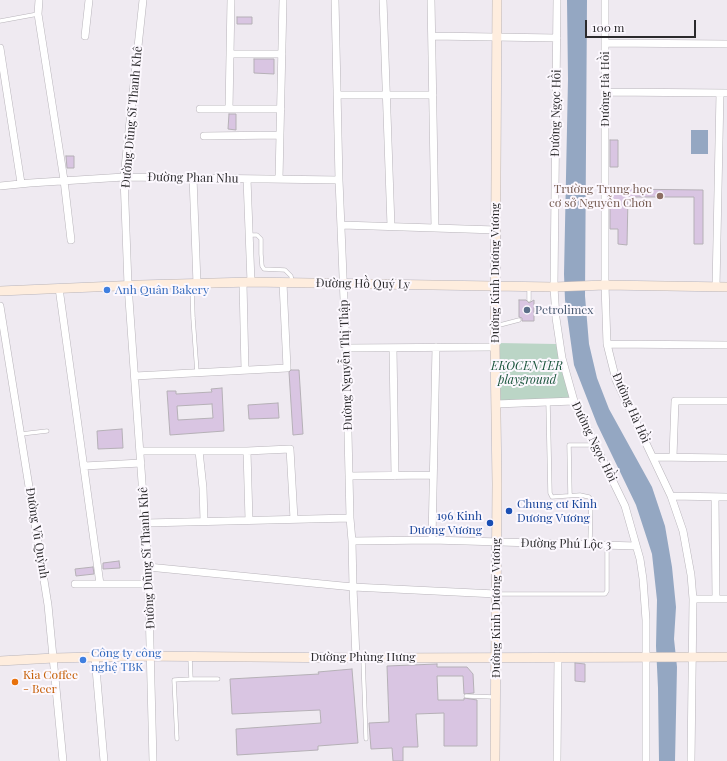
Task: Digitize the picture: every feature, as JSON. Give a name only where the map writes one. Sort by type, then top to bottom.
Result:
[{"type":"street","points":[[39,0],[38,14],[64,180],[70,240]]},
{"type":"street","points":[[85,36],[89,0]]},
{"type":"street","name":"Đường Dũng Sĩ Thanh Khê","points":[[143,0],[124,177],[128,285],[146,523],[149,584],[153,761]]},
{"type":"street","points":[[230,109],[231,0]]},
{"type":"street","points":[[279,179],[283,0]]},
{"type":"street","name":"Đường Nguyễn Thị Thập","points":[[335,0],[339,180],[344,284],[350,518],[353,587],[359,658]]},
{"type":"street","points":[[383,0],[391,226]]},
{"type":"street","points":[[431,0],[435,228]]},
{"type":"street","name":"Đường Kinh Dương Vương","points":[[495,761],[495,286],[497,0]]},
{"type":"street","name":"Đường Ngọc Hồi","points":[[557,0],[556,318],[562,358],[574,401],[626,506],[643,579],[650,656],[646,761]]},
{"type":"street","name":"Đường Hà Hồi","points":[[605,0],[605,286],[607,344],[616,380],[671,496],[683,531],[691,575],[693,599],[691,761]]},
{"type":"street","points":[[432,36],[557,38]]},
{"type":"street","points":[[605,43],[727,44]]},
{"type":"street","points":[[0,48],[21,184]]},
{"type":"street","points":[[230,54],[282,54]]},
{"type":"street","points":[[605,92],[723,93],[716,287]]},
{"type":"street","points":[[337,95],[433,95]]},
{"type":"street","points":[[200,109],[281,109]]},
{"type":"street","points":[[204,136],[280,135]]},
{"type":"street","name":"Đường Phan Nhu","points":[[0,186],[64,180],[124,177],[339,180]]},
{"type":"street","points":[[193,177],[194,284]]},
{"type":"street","points":[[246,370],[249,235],[247,179]]},
{"type":"street","points":[[342,225],[496,230]]},
{"type":"street","name":"Đường Hồ Quý Ly","points":[[0,291],[128,285],[247,282],[529,287],[727,287]]},
{"type":"street","points":[[135,376],[287,368],[288,283]]},
{"type":"street","points":[[59,288],[100,584]]},
{"type":"street","name":"Đường Vũ Quỳnh","points":[[0,306],[48,604],[63,761]]},
{"type":"street","points":[[607,344],[727,345]]},
{"type":"street","points":[[432,540],[436,347]]},
{"type":"street","points":[[346,348],[495,347]]},
{"type":"street","points":[[394,348],[395,476]]},
{"type":"street","points":[[496,404],[574,401]]},
{"type":"street","points":[[673,457],[675,401],[727,401]]},
{"type":"street","points":[[140,450],[247,451],[290,449],[294,519]]},
{"type":"street","points":[[199,451],[203,488],[204,521]]},
{"type":"street","points":[[247,451],[250,520]]},
{"type":"street","points":[[653,457],[727,458]]},
{"type":"street","points":[[84,466],[141,463]]},
{"type":"street","points":[[349,476],[433,475]]},
{"type":"street","points":[[671,496],[727,497]]},
{"type":"street","points":[[715,496],[716,599]]},
{"type":"street","points":[[146,523],[350,518]]},
{"type":"street","name":"Đường Phú Lộc 3","points":[[352,540],[432,540],[636,546]]},
{"type":"street","points":[[148,567],[353,587],[496,594]]},
{"type":"street","points":[[75,584],[149,584]]},
{"type":"street","points":[[693,599],[727,599]]},
{"type":"street","name":"Đường Phùng Hưng","points":[[0,661],[54,658],[151,656],[359,658],[650,656],[727,657]]},
{"type":"street","points":[[95,657],[104,761]]},
{"type":"street","points":[[557,761],[558,657]]},
{"type":"lane","points":[[0,21],[38,14]]},
{"type":"lane","points":[[249,235],[257,235],[261,239],[262,266],[264,269],[285,270],[291,276],[288,283]]},
{"type":"lane","points":[[194,284],[193,318],[197,373]]},
{"type":"lane","points":[[529,287],[529,300]]},
{"type":"lane","points":[[495,326],[519,320]]},
{"type":"lane","points":[[548,402],[550,493],[552,497],[580,495],[589,497],[591,500],[590,544]]},
{"type":"lane","points":[[21,434],[47,431]]},
{"type":"lane","points":[[570,496],[569,445],[595,445]]},
{"type":"lane","points":[[496,594],[605,594],[607,590],[607,545]]},
{"type":"lane","points":[[190,657],[191,679]]},
{"type":"lane","points":[[359,658],[366,739]]},
{"type":"lane","points":[[177,739],[174,680],[218,679]]},
{"type":"lane","points":[[466,696],[495,697]]},
{"type":"green space","name":"EKOCENTER playground","points":[[498,343],[556,344],[574,401],[496,404]]},
{"type":"water","points":[[567,0],[587,0],[585,296],[589,344],[597,378],[609,409],[652,487],[665,526],[672,567],[676,607],[674,639],[677,667],[675,761],[659,761],[656,646],[657,600],[652,554],[636,505],[597,424],[574,365],[565,300],[564,274],[568,79]]},
{"type":"water","points":[[691,130],[708,130],[708,154],[691,154]]},
{"type":"building","points":[[237,17],[252,17],[252,24],[237,24]]},
{"type":"building","points":[[254,59],[274,59],[274,74],[254,73]]},
{"type":"building","points":[[229,114],[236,114],[236,130],[228,129]]},
{"type":"building","points":[[610,140],[618,140],[618,167],[610,167]]},
{"type":"building","points":[[66,156],[74,156],[74,168],[67,168]]},
{"type":"building","points":[[619,189],[703,190],[703,244],[694,244],[694,197],[628,197],[627,245],[618,244],[618,229],[610,229],[610,193],[619,193]]},
{"type":"building","name":"Petrolimex","points":[[519,300],[526,300],[529,303],[534,300],[534,321],[522,321],[522,318],[519,317]]},
{"type":"building","points":[[291,370],[299,370],[303,434],[293,435],[289,372]]},
{"type":"building","points":[[222,388],[224,431],[170,435],[167,391],[176,391],[176,394],[212,392],[211,389]],"holes":[[[212,404],[213,418],[178,420],[177,406]]]},
{"type":"building","points":[[278,403],[279,418],[249,419],[248,405]]},
{"type":"building","points":[[122,429],[123,448],[98,449],[97,431]]},
{"type":"building","points":[[119,561],[120,568],[103,569],[103,563]]},
{"type":"building","points":[[93,567],[94,574],[76,576],[75,569]]},
{"type":"building","points":[[575,663],[585,664],[585,682],[575,681]]},
{"type":"building","points":[[437,664],[437,667],[467,667],[473,674],[474,693],[464,694],[463,676],[437,676],[438,700],[464,700],[464,698],[477,700],[477,746],[444,746],[444,713],[416,714],[418,747],[403,747],[403,761],[393,761],[392,748],[371,749],[369,723],[389,722],[387,666]]},
{"type":"building","points":[[352,669],[358,743],[318,746],[318,750],[237,755],[236,729],[321,723],[320,710],[232,714],[230,679],[319,674],[318,672]]},
{"type":"place","name":"Trường Trung học cơ sở Nguyễn Chơn","points":[[660,196]]},
{"type":"place","name":"Anh Quân Bakery","points":[[107,290]]},
{"type":"place","name":"Petrolimex","points":[[527,310]]},
{"type":"place","name":"Chung cư Kinh Dương Vương","points":[[509,511]]},
{"type":"place","name":"196 Kinh Dương Vương","points":[[490,523]]},
{"type":"place","name":"Công ty công nghệ TBK","points":[[83,660]]},
{"type":"place","name":"Kia Coffee - Beer","points":[[15,682]]}]
